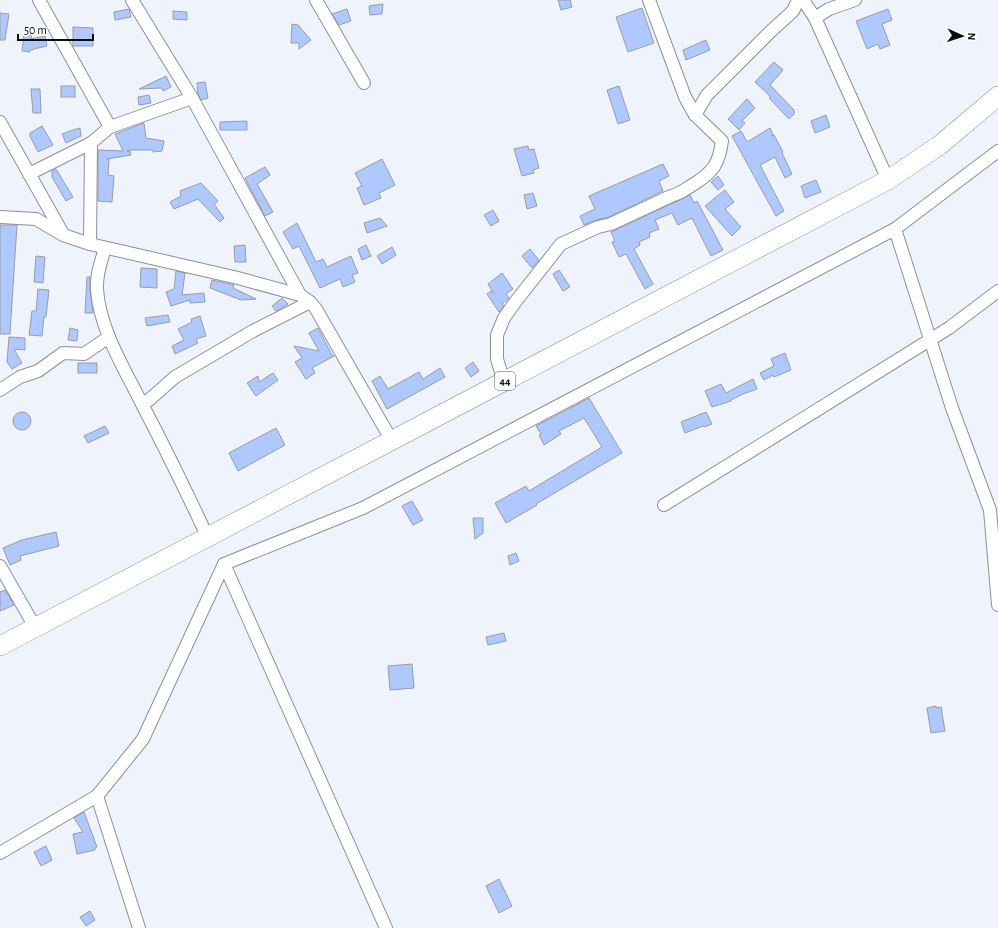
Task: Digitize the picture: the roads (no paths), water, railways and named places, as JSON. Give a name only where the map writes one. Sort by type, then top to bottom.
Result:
[{"type":"main road","name":"44","points":[[0,646],[888,180],[940,145],[998,96]]},
{"type":"street","points":[[39,0],[110,127]]},
{"type":"street","points":[[132,0],[192,98],[305,299],[316,309],[392,441]]},
{"type":"street","points":[[316,0],[364,83]]},
{"type":"street","points":[[504,382],[497,359],[497,335],[504,318],[561,244],[598,227],[611,224],[671,196],[679,194],[711,172],[720,155],[722,141],[695,115],[685,97],[648,0]]},
{"type":"street","points":[[695,115],[707,95],[771,31],[794,12],[798,0]]},
{"type":"street","points":[[803,0],[815,18],[888,180]]},
{"type":"street","points":[[815,18],[829,9],[855,0]]},
{"type":"street","points":[[29,174],[91,144],[110,127],[192,98]]},
{"type":"street","points":[[0,122],[63,235]]},
{"type":"street","points":[[90,244],[91,144]]},
{"type":"street","points":[[0,852],[97,796],[143,739],[224,564],[363,508],[895,229],[998,151]]},
{"type":"street","points":[[0,217],[36,219],[63,235],[90,244],[238,278],[305,299]]},
{"type":"street","points":[[895,229],[952,408],[990,510],[998,605]]},
{"type":"street","points":[[105,248],[97,273],[97,290],[100,308],[109,337],[188,494],[208,538]]},
{"type":"street","points":[[664,505],[949,328],[998,291]]},
{"type":"street","points":[[142,403],[149,400],[175,377],[305,299]]},
{"type":"street","points":[[0,390],[20,377],[38,371],[63,353],[84,354],[109,337]]},
{"type":"street","points":[[224,564],[386,928]]},
{"type":"street","points":[[0,566],[35,627]]},
{"type":"street","points":[[97,796],[139,928]]}]
